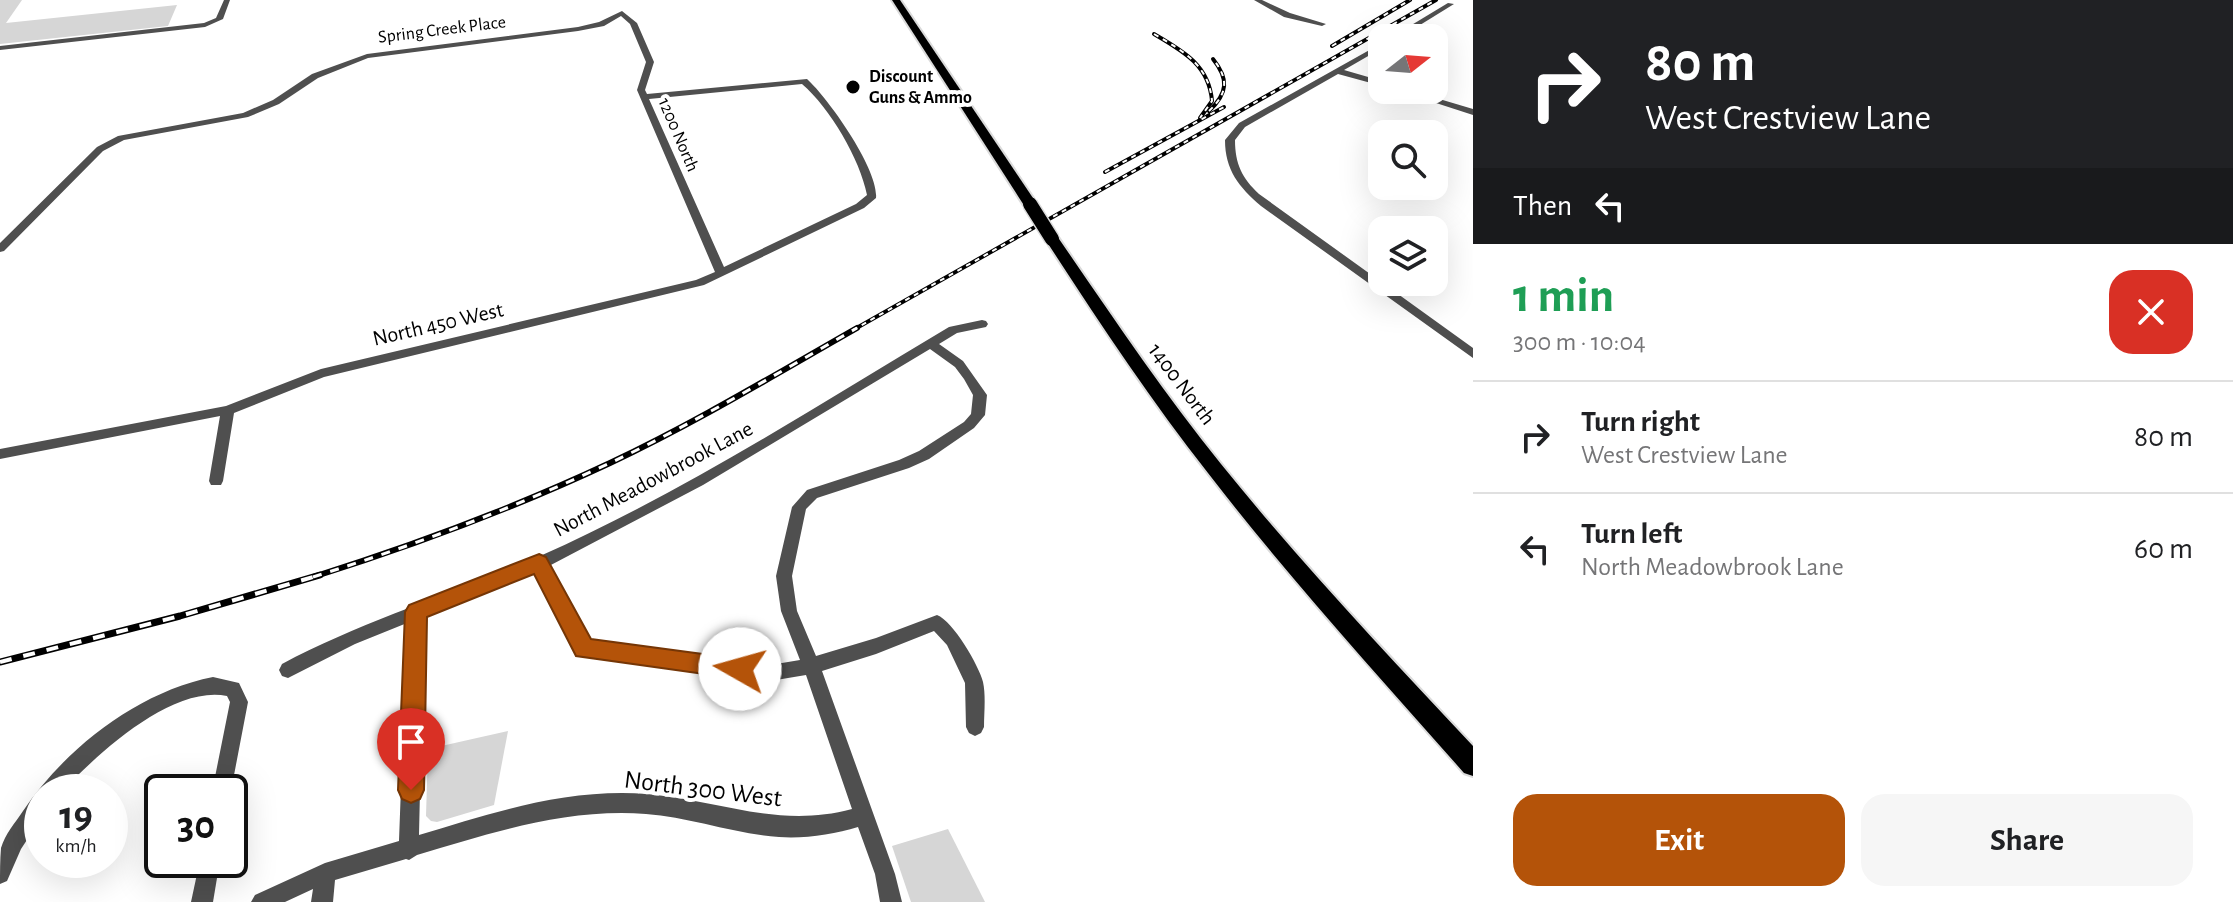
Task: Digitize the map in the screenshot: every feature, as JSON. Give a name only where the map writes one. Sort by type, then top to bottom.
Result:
[{"type":"main road","name":"1400 North","points":[[896,0],[1128,353],[1239,499],[1347,625],[1473,764]]},
{"type":"street","points":[[0,48],[201,26],[219,19],[227,0]]},
{"type":"street","points":[[621,0],[622,13]]},
{"type":"street","points":[[1257,0],[1287,15],[1322,24]]},
{"type":"street","points":[[1417,24],[1450,4]]},
{"type":"street","name":"1200 North","points":[[622,13],[633,23],[650,62],[641,90],[721,273]]},
{"type":"street","name":"Spring Creek Place","points":[[0,249],[100,149],[121,138],[245,115],[276,102],[315,76],[367,56],[578,29],[601,24],[622,13]]},
{"type":"street","points":[[1368,53],[1242,125],[1230,140],[1232,170],[1245,189],[1473,354]]},
{"type":"street","points":[[1338,71],[1368,80]]},
{"type":"street","name":"North 450 West","points":[[0,454],[228,410],[321,373],[700,283],[860,206],[872,196],[859,159],[838,125],[804,81],[645,97]]},
{"type":"street","points":[[1446,104],[1473,112]]},
{"type":"street","name":"North Meadowbrook Lane","points":[[288,670],[334,643],[539,563],[674,497],[953,330],[982,324]]},
{"type":"street","points":[[891,902],[885,874],[784,596],[784,576],[803,500],[827,486],[904,464],[924,455],[969,425],[978,415],[980,395],[959,364],[931,344]]},
{"type":"street","points":[[216,481],[228,410]]},
{"type":"street","points":[[539,563],[584,649],[770,673],[811,665],[937,622],[953,640],[974,682],[975,727]]},
{"type":"street","points":[[409,850],[416,612]]},
{"type":"street","points":[[66,774],[78,762],[173,696],[208,685],[233,689],[239,702],[225,774]]},
{"type":"street","name":"North 300 West","points":[[262,902],[325,873],[508,818],[600,803],[648,804],[780,827],[836,823],[864,815]]},
{"type":"street","points":[[0,874],[24,827]]},
{"type":"street","points":[[322,902],[325,873]]},
{"type":"street","points":[[202,902],[207,878]]},
{"type":"shaded area","points":[[0,0],[22,0],[6,23],[177,5],[168,26],[0,44]]},
{"type":"shaded area","points":[[508,731],[494,805],[437,822],[431,821],[426,816],[428,749]]},
{"type":"shaded area","points":[[948,829],[985,902],[911,902],[892,846]]},
{"type":"railway","points":[[1332,46],[1410,0]]},
{"type":"railway","points":[[853,330],[1436,0]]},
{"type":"railway","points":[[1154,34],[1193,60],[1206,78],[1212,101],[1200,118]]},
{"type":"railway","points":[[1209,111],[1220,98],[1224,86],[1222,73],[1213,59]]},
{"type":"railway","points":[[1105,172],[1224,107]]},
{"type":"railway","points":[[313,577],[464,525],[610,463],[704,415],[857,328]]},
{"type":"railway","points":[[0,662],[180,616],[320,575]]},
{"type":"place","name":"Discount Guns & Ammo","points":[[853,87]]},
{"type":"route","points":[[411,790],[416,612],[539,563],[584,649],[740,669]]}]
